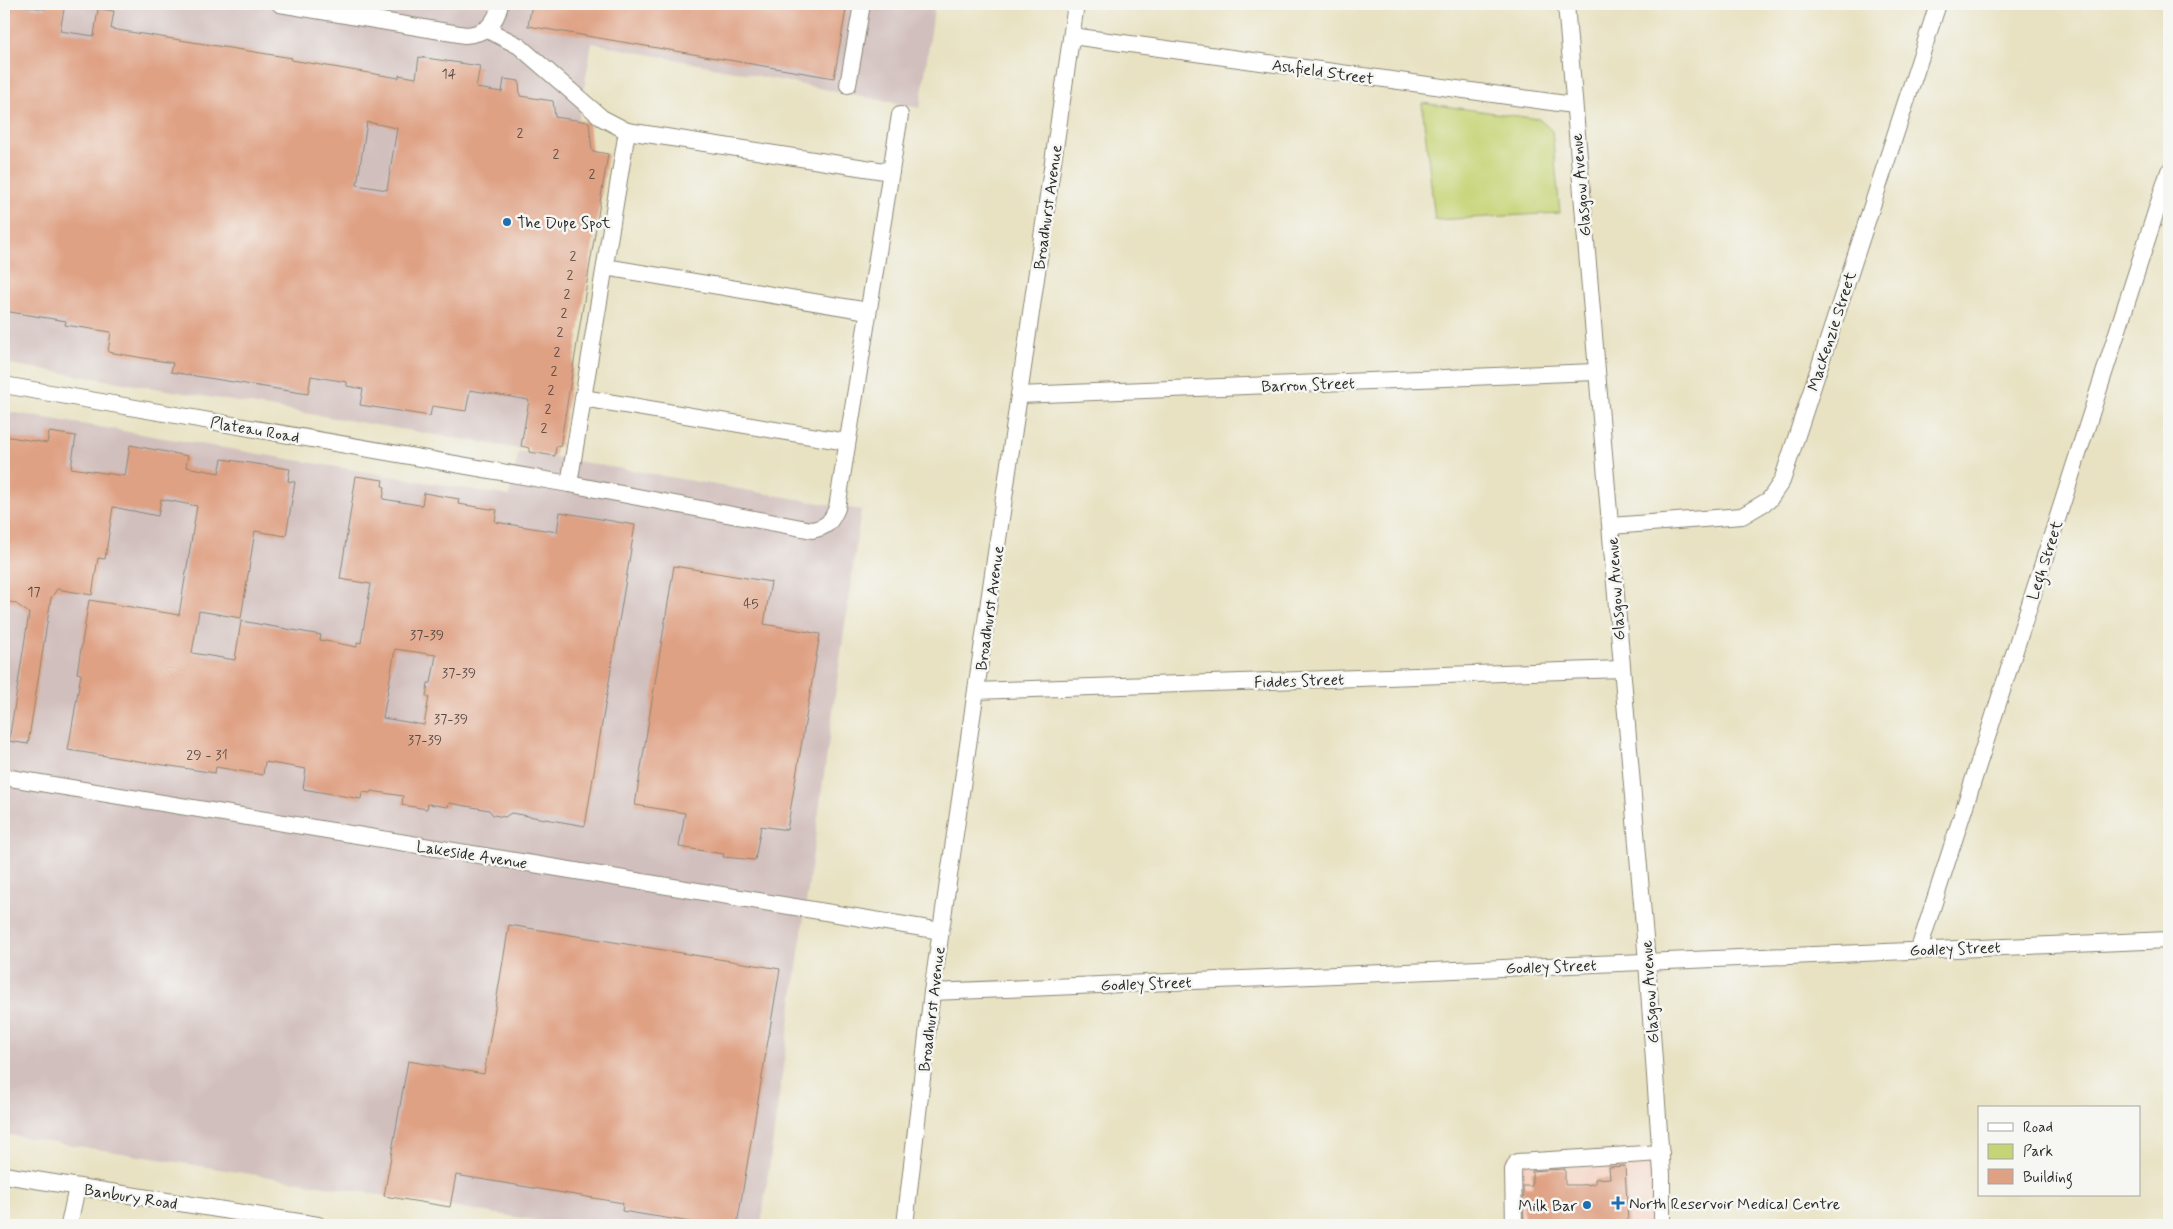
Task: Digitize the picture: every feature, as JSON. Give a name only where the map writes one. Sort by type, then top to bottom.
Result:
[{"type":"street","points":[[280,4],[465,35],[478,34],[486,29],[493,22],[500,4]]},
{"type":"street","points":[[848,85],[862,4]]},
{"type":"street","name":"Broadhurst Avenue","points":[[904,1221],[932,992],[1076,4]]},
{"type":"street","name":"Glasgow Avenue","points":[[1566,4],[1646,962],[1662,1174],[1662,1225]]},
{"type":"street","name":"MacKenzie Street","points":[[1611,526],[1742,516],[1769,500],[1782,481],[1938,4]]},
{"type":"street","points":[[486,29],[519,46],[602,118],[627,131],[891,172]]},
{"type":"street","name":"Ashfield Street","points":[[1072,36],[1573,105]]},
{"type":"street","name":"Plateau Road","points":[[4,385],[569,484],[812,530],[822,528],[830,522],[837,508],[900,115]]},
{"type":"street","points":[[569,484],[627,131]]},
{"type":"street","name":"Legh Street","points":[[1919,950],[2169,171]]},
{"type":"street","points":[[604,267],[868,311]]},
{"type":"street","name":"Barron Street","points":[[1019,395],[1596,372]]},
{"type":"street","points":[[583,398],[847,442]]},
{"type":"street","name":"Fiddes Street","points":[[976,691],[1622,669]]},
{"type":"street","name":"Lakeside Avenue","points":[[4,777],[941,931]]},
{"type":"street","name":"Godley Street","points":[[932,992],[2169,940]]},
{"type":"street","points":[[1514,1225],[1513,1170],[1517,1162],[1660,1153]]},
{"type":"street","name":"Glasgow Avenue","points":[[1662,1174],[1674,1225]]},
{"type":"street","name":"Banbury Road","points":[[4,1175],[286,1223],[318,1225]]},
{"type":"street","points":[[69,1225],[77,1187]]},
{"type":"shaded area","points":[[4,4],[935,4],[920,108],[592,43],[520,449],[4,363]]},
{"type":"shaded area","points":[[4,411],[509,496],[519,451],[861,510],[761,1225],[565,1225],[4,1134]]},
{"type":"shaded area","points":[[1651,1147],[1657,1225],[1507,1225],[1506,1156]]},
{"type":"green space","points":[[1422,103],[1539,119],[1552,131],[1560,213],[1435,220]]},
{"type":"building","points":[[11,4],[45,9],[46,4],[65,4],[60,31],[94,36],[98,9],[114,11],[111,29],[292,58],[291,60],[399,78],[399,75],[416,78],[419,57],[480,66],[476,88],[502,92],[504,79],[519,81],[520,96],[553,101],[555,117],[589,122],[592,151],[608,154],[560,447],[556,446],[555,456],[529,452],[529,448],[521,446],[529,400],[470,390],[466,411],[432,406],[430,416],[360,405],[363,389],[347,386],[347,382],[311,376],[308,394],[171,372],[173,363],[108,352],[111,332],[65,325],[66,321],[4,311],[5,40]],"holes":[[[367,122],[397,128],[387,190],[357,185]]]},
{"type":"building","points":[[532,4],[847,4],[834,78],[528,26]]},
{"type":"building","points":[[49,432],[76,436],[71,468],[125,476],[130,445],[188,456],[186,467],[219,473],[222,459],[290,469],[288,481],[295,482],[286,536],[255,531],[241,618],[199,611],[192,653],[235,660],[241,621],[321,635],[320,640],[357,647],[357,642],[361,643],[371,584],[340,579],[356,476],[383,480],[382,486],[385,487],[383,499],[422,505],[424,493],[459,499],[458,504],[497,510],[495,522],[557,532],[560,512],[635,525],[585,826],[511,813],[505,817],[493,815],[489,810],[449,803],[448,807],[428,804],[427,809],[402,805],[403,796],[371,791],[370,793],[362,792],[361,799],[303,789],[306,769],[265,762],[263,775],[216,767],[215,773],[68,750],[81,674],[77,673],[89,600],[179,615],[197,506],[161,499],[158,516],[113,507],[105,559],[98,558],[92,595],[57,589],[51,598],[28,744],[9,741],[29,613],[15,603],[4,601],[4,436],[47,443]],"holes":[[[395,649],[436,655],[431,683],[428,683],[426,696],[429,697],[424,725],[383,718]]]},
{"type":"building","points":[[674,566],[771,582],[764,624],[820,634],[787,830],[761,826],[755,860],[723,857],[724,854],[679,847],[685,813],[635,805]]},
{"type":"building","points":[[509,925],[780,969],[737,1225],[709,1225],[622,1211],[623,1203],[456,1175],[450,1207],[384,1196],[408,1061],[484,1074]]},
{"type":"building","points":[[1625,1166],[1628,1223],[1524,1225],[1523,1186],[1532,1186],[1532,1171],[1565,1169],[1565,1185],[1579,1185],[1595,1184],[1595,1179],[1610,1178],[1609,1167]]},
{"type":"place","name":"The Dupe Spot","points":[[507,222]]},
{"type":"place","name":"North Reservoir Medical Centre","points":[[1618,1203]]},
{"type":"place","name":"Milk Bar","points":[[1587,1205]]}]
